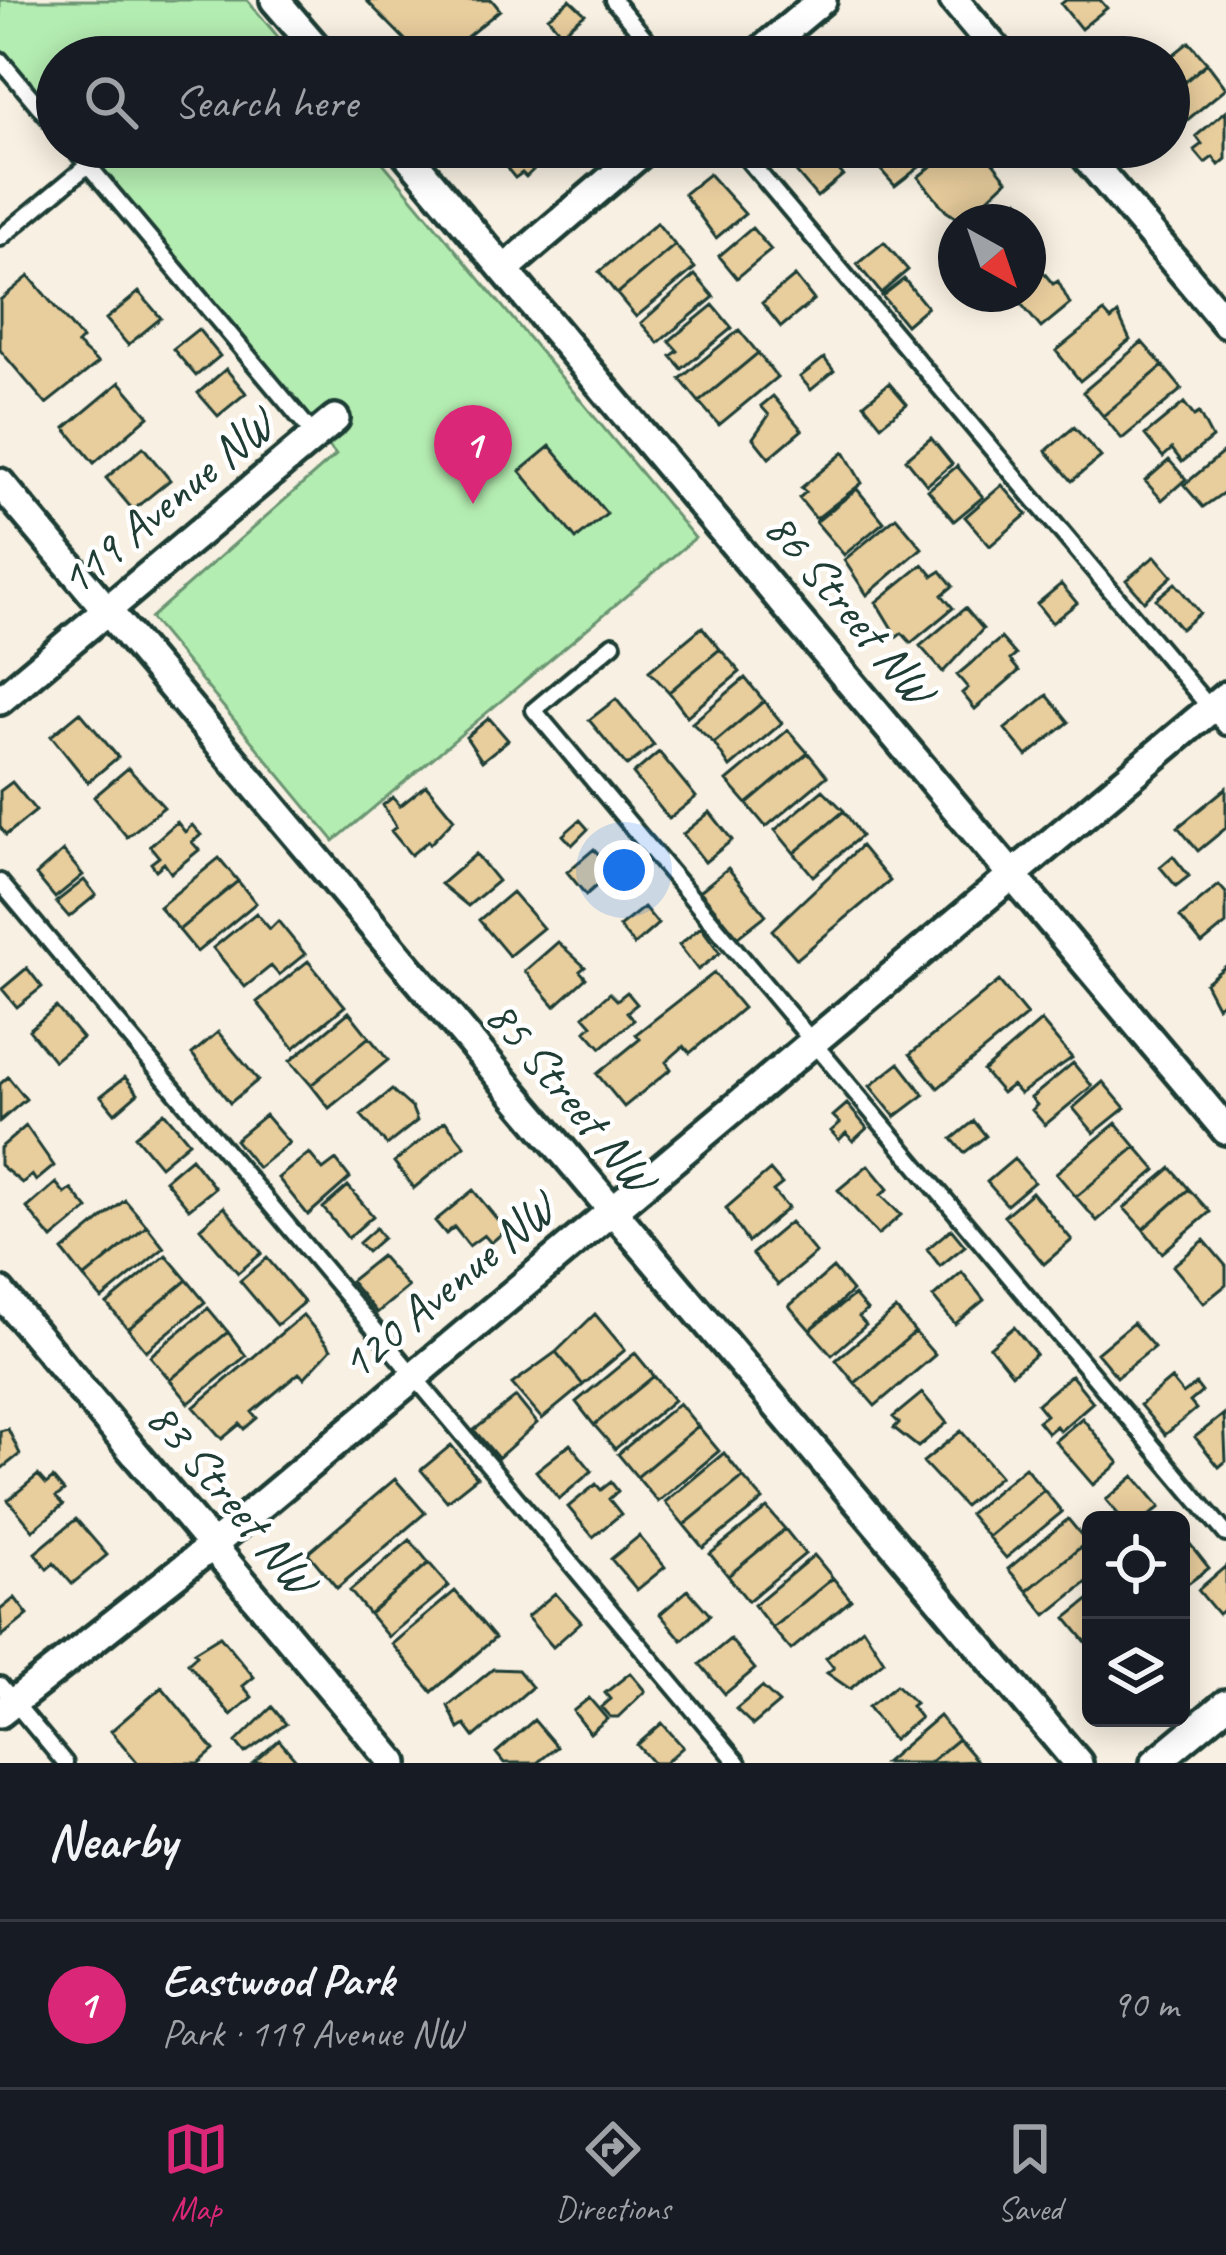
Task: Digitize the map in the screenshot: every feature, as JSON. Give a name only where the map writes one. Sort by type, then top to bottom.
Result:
[{"type":"street","points":[[275,0],[306,36]]},
{"type":"street","points":[[779,36],[822,0]]},
{"type":"street","points":[[954,0],[984,36]]},
{"type":"street","name":"86 Street NW","points":[[419,168],[1226,1130]]},
{"type":"street","points":[[505,268],[623,168]]},
{"type":"street","points":[[1096,168],[1226,323]]},
{"type":"street","name":"119 Avenue NW","points":[[0,700],[325,428]]},
{"type":"street","name":"85 Street NW","points":[[0,483],[607,1210],[1078,1763]]},
{"type":"street","name":"120 Avenue NW","points":[[4,1699],[213,1545],[607,1210],[1221,711]]},
{"type":"street","name":"83 Street NW","points":[[0,1292],[394,1763]]},
{"type":"street","points":[[1155,1763],[1226,1704]]},
{"type":"lane","points":[[613,0],[643,36]]},
{"type":"lane","points":[[0,60],[36,103]]},
{"type":"lane","points":[[0,238],[84,168]]},
{"type":"lane","points":[[91,168],[325,428]]},
{"type":"lane","points":[[754,168],[1221,711]]},
{"type":"lane","points":[[613,644],[534,710],[1226,1534]]},
{"type":"lane","points":[[0,882],[738,1763]]},
{"type":"lane","points":[[4,1699],[65,1763]]},
{"type":"green space","points":[[0,0],[247,0],[277,36],[36,36],[36,92],[0,48]]},
{"type":"green space","points":[[99,168],[387,168],[695,538],[334,841],[150,618],[336,455]]},
{"type":"building","points":[[366,0],[492,0],[500,10],[468,36],[401,36]]},
{"type":"building","points":[[570,0],[585,14],[561,33],[548,17]]},
{"type":"building","points":[[1100,0],[1107,8],[1081,29],[1061,4]]},
{"type":"building","points":[[1190,43],[1207,63],[1190,77]]},
{"type":"building","points":[[1207,63],[1226,88],[1190,118],[1190,77]]},
{"type":"building","points":[[1226,111],[1226,159],[1219,165],[1213,157],[1205,163],[1194,150],[1202,144],[1196,136]]},
{"type":"building","points":[[507,168],[535,168],[526,177],[522,173],[515,178]]},
{"type":"building","points":[[837,168],[843,175],[817,197],[796,172]]},
{"type":"building","points":[[879,168],[918,168],[895,186]]},
{"type":"building","points":[[929,168],[997,168],[1007,180],[982,204],[940,204],[918,177]]},
{"type":"building","points":[[709,174],[745,214],[716,238],[684,194]]},
{"type":"building","points":[[657,223],[675,245],[617,294],[599,272]]},
{"type":"building","points":[[752,228],[771,250],[737,278],[719,256]]},
{"type":"building","points":[[884,242],[908,270],[881,293],[857,264]]},
{"type":"building","points":[[675,245],[695,268],[636,317],[617,294]]},
{"type":"building","points":[[695,275],[714,297],[658,343],[641,323]]},
{"type":"building","points":[[29,276],[82,339],[77,344],[98,363],[46,404],[0,350],[0,300]]},
{"type":"building","points":[[795,276],[814,300],[781,327],[762,303]]},
{"type":"building","points":[[1046,276],[1053,284],[1058,281],[1070,304],[1041,328],[1028,312],[1046,312]]},
{"type":"building","points":[[904,279],[927,307],[906,325],[882,296]]},
{"type":"building","points":[[139,292],[161,318],[128,345],[106,319]]},
{"type":"building","points":[[713,305],[732,328],[682,369],[671,356],[678,351],[669,341]]},
{"type":"building","points":[[1104,312],[1111,320],[1118,314],[1130,340],[1080,381],[1056,351]]},
{"type":"building","points":[[198,329],[220,356],[196,376],[173,349]]},
{"type":"building","points":[[739,330],[758,353],[699,402],[680,379]]},
{"type":"building","points":[[1142,342],[1163,366],[1103,416],[1083,392]]},
{"type":"building","points":[[758,353],[777,377],[719,425],[699,402]]},
{"type":"building","points":[[824,358],[834,371],[811,390],[800,377]]},
{"type":"building","points":[[1163,366],[1182,389],[1122,439],[1103,416]]},
{"type":"building","points":[[226,369],[246,393],[218,416],[198,393]]},
{"type":"building","points":[[120,382],[149,416],[94,463],[65,428]]},
{"type":"building","points":[[889,383],[907,404],[881,425],[864,404]]},
{"type":"building","points":[[773,396],[802,430],[769,458],[753,438],[769,415],[761,406]]},
{"type":"building","points":[[1184,403],[1194,416],[1199,413],[1212,438],[1182,462],[1172,449],[1163,457],[1145,435]]},
{"type":"building","points":[[1074,427],[1101,457],[1072,481],[1046,451]]},
{"type":"building","points":[[931,438],[952,464],[927,485],[906,459]]},
{"type":"building","points":[[550,446],[607,514],[576,539],[520,471]]},
{"type":"building","points":[[143,447],[170,480],[133,510],[106,478]]},
{"type":"building","points":[[1226,450],[1226,491],[1203,507],[1184,485]]},
{"type":"building","points":[[844,452],[862,483],[816,519],[799,498],[806,492],[801,488]]},
{"type":"building","points":[[1169,460],[1186,479],[1162,500],[1145,481]]},
{"type":"building","points":[[957,466],[983,497],[954,521],[928,490]]},
{"type":"building","points":[[1002,485],[1027,514],[990,546],[965,517]]},
{"type":"building","points":[[857,489],[884,522],[844,555],[816,522]]},
{"type":"building","points":[[896,517],[922,548],[867,595],[844,560]]},
{"type":"building","points":[[1155,556],[1172,576],[1144,601],[1126,580]]},
{"type":"building","points":[[923,564],[933,576],[941,571],[953,586],[942,595],[953,608],[911,643],[902,633],[897,637],[876,602]]},
{"type":"building","points":[[1175,583],[1200,613],[1181,629],[1156,599]]},
{"type":"building","points":[[1061,584],[1077,603],[1052,623],[1037,604]]},
{"type":"building","points":[[965,608],[983,629],[943,672],[920,646]]},
{"type":"building","points":[[702,627],[720,649],[669,692],[649,671]]},
{"type":"building","points":[[1001,638],[1016,655],[1010,660],[1019,671],[975,709],[962,693],[968,688],[957,675]]},
{"type":"building","points":[[720,649],[740,672],[687,716],[669,692]]},
{"type":"building","points":[[745,678],[764,701],[714,743],[692,723]]},
{"type":"building","points":[[1047,695],[1069,722],[1027,756],[1005,729]]},
{"type":"building","points":[[616,699],[654,745],[627,766],[589,720]]},
{"type":"building","points":[[764,701],[782,723],[730,767],[714,743]]},
{"type":"building","points":[[80,712],[118,757],[88,782],[51,736]]},
{"type":"building","points":[[489,718],[508,740],[482,761],[466,737]]},
{"type":"building","points":[[788,730],[808,753],[747,804],[727,781]]},
{"type":"building","points":[[659,752],[696,797],[669,819],[633,774]]},
{"type":"building","points":[[808,753],[827,776],[766,827],[747,804]]},
{"type":"building","points":[[128,768],[164,807],[127,837],[94,797]]},
{"type":"building","points":[[12,782],[36,811],[6,835],[0,827],[0,791]]},
{"type":"building","points":[[426,785],[454,819],[430,844],[411,855],[391,831],[396,827],[383,805],[393,797],[400,806]]},
{"type":"building","points":[[1226,788],[1226,828],[1198,851],[1178,827]]},
{"type":"building","points":[[823,790],[844,811],[794,853],[775,830]]},
{"type":"building","points":[[844,811],[861,836],[813,876],[794,853]]},
{"type":"building","points":[[710,812],[732,840],[705,862],[683,834]]},
{"type":"building","points":[[580,820],[588,829],[572,845],[563,835]]},
{"type":"building","points":[[177,822],[185,832],[192,825],[201,835],[192,842],[199,850],[171,873],[164,863],[156,870],[151,863],[159,857],[150,846]]},
{"type":"building","points":[[861,846],[890,881],[797,959],[772,930]]},
{"type":"building","points":[[594,849],[613,871],[586,895],[567,872]]},
{"type":"building","points":[[63,851],[83,875],[55,898],[36,875]]},
{"type":"building","points":[[476,854],[498,881],[468,906],[441,884]]},
{"type":"building","points":[[1173,856],[1189,876],[1176,886],[1160,867]]},
{"type":"building","points":[[219,858],[238,881],[179,930],[159,907]]},
{"type":"building","points":[[728,868],[766,915],[738,937],[700,891]]},
{"type":"building","points":[[84,880],[96,895],[69,917],[56,902]]},
{"type":"building","points":[[238,881],[256,903],[197,952],[179,930]]},
{"type":"building","points":[[1219,885],[1226,893],[1226,924],[1202,944],[1180,917]]},
{"type":"building","points":[[512,892],[543,928],[509,956],[479,920]]},
{"type":"building","points":[[644,907],[658,924],[634,945],[619,927]]},
{"type":"building","points":[[256,913],[270,929],[278,921],[305,954],[279,975],[271,966],[245,987],[213,948]]},
{"type":"building","points":[[701,927],[720,953],[698,970],[679,945]]},
{"type":"building","points":[[558,942],[585,967],[580,971],[586,978],[555,1006],[525,971]]},
{"type":"building","points":[[308,961],[345,1006],[294,1048],[257,1002]]},
{"type":"building","points":[[1226,966],[1226,1009],[1221,1003],[1217,1006],[1205,983]]},
{"type":"building","points":[[27,968],[42,987],[17,1007],[2,989]]},
{"type":"building","points":[[714,973],[743,1008],[690,1053],[684,1046],[666,1062],[671,1069],[624,1107],[597,1074],[640,1039],[636,1034]]},
{"type":"building","points":[[999,981],[1027,1015],[938,1088],[910,1054]]},
{"type":"building","points":[[627,992],[637,1004],[627,1012],[634,1020],[601,1048],[586,1031],[592,1025],[584,1016],[610,993],[617,1000]]},
{"type":"building","points":[[56,1007],[82,1038],[54,1061],[29,1030]]},
{"type":"building","points":[[349,1012],[369,1037],[311,1085],[290,1061]]},
{"type":"building","points":[[1041,1021],[1072,1058],[1020,1094],[1012,1085],[1002,1093],[983,1071]]},
{"type":"building","points":[[218,1032],[258,1080],[230,1103],[192,1054]]},
{"type":"building","points":[[369,1037],[388,1060],[329,1108],[311,1085]]},
{"type":"building","points":[[899,1063],[924,1095],[895,1117],[870,1086]]},
{"type":"building","points":[[1073,1063],[1092,1086],[1045,1125],[1032,1110],[1037,1105],[1031,1098]]},
{"type":"building","points":[[8,1077],[26,1099],[0,1121],[0,1084]]},
{"type":"building","points":[[125,1077],[138,1093],[115,1113],[101,1096]]},
{"type":"building","points":[[1103,1082],[1125,1108],[1094,1133],[1073,1108]]},
{"type":"building","points":[[392,1090],[412,1108],[417,1121],[387,1145],[361,1115]]},
{"type":"building","points":[[847,1104],[867,1128],[853,1141],[846,1133],[839,1140],[831,1131],[840,1123],[833,1116]]},
{"type":"building","points":[[164,1112],[189,1142],[160,1166],[135,1136]]},
{"type":"building","points":[[265,1115],[289,1143],[258,1168],[235,1140]]},
{"type":"building","points":[[445,1121],[465,1146],[414,1188],[394,1162]]},
{"type":"building","points":[[974,1121],[986,1136],[964,1153],[952,1139]]},
{"type":"building","points":[[1116,1123],[1136,1147],[1076,1197],[1056,1173]]},
{"type":"building","points":[[26,1126],[54,1166],[36,1181],[32,1175],[22,1183],[0,1165],[0,1148]]},
{"type":"building","points":[[1136,1147],[1156,1170],[1097,1221],[1076,1197]]},
{"type":"building","points":[[309,1153],[323,1170],[336,1160],[350,1178],[308,1215],[278,1178]]},
{"type":"building","points":[[191,1158],[215,1188],[189,1209],[165,1180]]},
{"type":"building","points":[[1014,1159],[1034,1182],[1007,1205],[987,1182]]},
{"type":"building","points":[[868,1165],[888,1189],[881,1195],[901,1215],[878,1235],[838,1190]]},
{"type":"building","points":[[1171,1168],[1189,1189],[1143,1229],[1124,1208]]},
{"type":"building","points":[[770,1170],[782,1184],[773,1191],[788,1208],[748,1242],[726,1208]]},
{"type":"building","points":[[56,1183],[65,1194],[71,1189],[88,1209],[52,1239],[27,1208]]},
{"type":"building","points":[[348,1186],[373,1216],[348,1238],[323,1208]]},
{"type":"building","points":[[1189,1189],[1210,1212],[1162,1253],[1143,1229]]},
{"type":"building","points":[[473,1190],[506,1230],[491,1243],[484,1235],[469,1246],[454,1227],[446,1234],[435,1221]]},
{"type":"building","points":[[1032,1192],[1072,1240],[1044,1264],[1004,1216]]},
{"type":"building","points":[[125,1200],[147,1226],[84,1278],[63,1251]]},
{"type":"building","points":[[224,1207],[262,1253],[238,1273],[200,1228]]},
{"type":"building","points":[[790,1222],[816,1253],[778,1285],[752,1254]]},
{"type":"building","points":[[147,1226],[164,1248],[102,1299],[84,1278]]},
{"type":"building","points":[[376,1228],[383,1238],[367,1252],[359,1243]]},
{"type":"building","points":[[951,1229],[965,1246],[940,1266],[927,1249]]},
{"type":"building","points":[[1204,1240],[1226,1266],[1226,1285],[1204,1303],[1173,1266]]},
{"type":"building","points":[[166,1255],[187,1280],[128,1329],[107,1304]]},
{"type":"building","points":[[381,1256],[408,1287],[377,1313],[350,1281]]},
{"type":"building","points":[[267,1258],[304,1302],[277,1325],[240,1281]]},
{"type":"building","points":[[833,1268],[852,1291],[810,1330],[789,1306]]},
{"type":"building","points":[[962,1272],[984,1300],[955,1324],[933,1297]]},
{"type":"building","points":[[187,1280],[205,1302],[146,1351],[128,1329]]},
{"type":"building","points":[[854,1295],[867,1310],[859,1317],[866,1325],[832,1355],[810,1330]]},
{"type":"building","points":[[208,1308],[228,1332],[170,1380],[150,1356]]},
{"type":"building","points":[[896,1309],[915,1332],[855,1383],[836,1360]]},
{"type":"building","points":[[595,1314],[625,1350],[583,1385],[556,1352]]},
{"type":"building","points":[[303,1315],[331,1349],[304,1378],[299,1373],[252,1412],[257,1418],[244,1429],[240,1424],[222,1439],[194,1407]]},
{"type":"building","points":[[1133,1323],[1154,1347],[1117,1377],[1097,1353]]},
{"type":"building","points":[[1014,1327],[1036,1354],[1012,1374],[990,1347]]},
{"type":"building","points":[[228,1332],[246,1356],[189,1403],[170,1380]]},
{"type":"building","points":[[915,1332],[935,1355],[875,1406],[855,1383]]},
{"type":"building","points":[[556,1352],[583,1385],[542,1419],[512,1384]]},
{"type":"building","points":[[635,1353],[654,1376],[594,1425],[576,1402]]},
{"type":"building","points":[[1071,1375],[1093,1402],[1060,1431],[1056,1426],[1048,1433],[1038,1421],[1046,1415],[1037,1404]]},
{"type":"building","points":[[654,1376],[674,1400],[615,1449],[594,1425]]},
{"type":"building","points":[[1171,1379],[1183,1394],[1196,1384],[1202,1392],[1190,1402],[1196,1409],[1165,1435],[1140,1405]]},
{"type":"building","points":[[922,1393],[947,1423],[918,1447],[894,1428],[899,1423],[893,1417]]},
{"type":"building","points":[[516,1397],[537,1423],[498,1458],[474,1430]]},
{"type":"building","points":[[679,1403],[698,1426],[637,1477],[618,1454]]},
{"type":"building","points":[[1224,1414],[1226,1461],[1219,1467],[1195,1437]]},
{"type":"building","points":[[1082,1418],[1119,1463],[1093,1485],[1055,1441]]},
{"type":"building","points":[[698,1426],[719,1451],[658,1502],[637,1477]]},
{"type":"building","points":[[8,1429],[20,1454],[0,1470],[0,1431]]},
{"type":"building","points":[[961,1431],[1000,1476],[964,1506],[923,1462]]},
{"type":"building","points":[[570,1444],[592,1471],[559,1499],[536,1471]]},
{"type":"building","points":[[451,1445],[477,1477],[447,1501],[421,1470]]},
{"type":"building","points":[[724,1453],[743,1477],[684,1525],[665,1502]]},
{"type":"building","points":[[1025,1467],[1044,1490],[988,1537],[969,1514]]},
{"type":"building","points":[[38,1475],[46,1484],[53,1478],[64,1491],[56,1497],[63,1505],[33,1530],[8,1500]]},
{"type":"building","points":[[1134,1476],[1160,1507],[1115,1511],[1106,1500]]},
{"type":"building","points":[[743,1477],[763,1500],[703,1548],[684,1525]]},
{"type":"building","points":[[395,1479],[425,1513],[337,1588],[308,1553]]},
{"type":"building","points":[[611,1482],[618,1491],[609,1499],[621,1514],[593,1537],[568,1507],[596,1484],[601,1490]]},
{"type":"building","points":[[1044,1490],[1062,1512],[1006,1558],[988,1537]]},
{"type":"building","points":[[767,1508],[785,1529],[728,1576],[710,1554]]},
{"type":"building","points":[[76,1519],[107,1555],[72,1584],[54,1563],[47,1569],[35,1553]]},
{"type":"building","points":[[1068,1519],[1082,1536],[1082,1546],[1027,1591],[1008,1569]]},
{"type":"building","points":[[785,1529],[805,1554],[748,1601],[728,1576]]},
{"type":"building","points":[[639,1536],[665,1567],[637,1590],[611,1559]]},
{"type":"building","points":[[410,1540],[429,1563],[369,1614],[350,1591]]},
{"type":"building","points":[[1190,1544],[1209,1568],[1190,1582]]},
{"type":"building","points":[[1082,1546],[1082,1586],[1046,1615],[1027,1591]]},
{"type":"building","points":[[814,1555],[833,1578],[772,1628],[754,1605]]},
{"type":"building","points":[[429,1563],[449,1586],[388,1637],[369,1614]]},
{"type":"building","points":[[1226,1566],[1226,1608],[1218,1614],[1198,1590]]},
{"type":"building","points":[[833,1578],[851,1600],[791,1650],[772,1628]]},
{"type":"building","points":[[688,1590],[710,1615],[682,1640],[660,1614]]},
{"type":"building","points":[[455,1591],[495,1638],[432,1692],[392,1644]]},
{"type":"building","points":[[555,1593],[581,1622],[553,1647],[527,1617]]},
{"type":"building","points":[[15,1598],[28,1615],[2,1636],[0,1610]]},
{"type":"building","points":[[1082,1605],[1082,1637],[1066,1618]]},
{"type":"building","points":[[863,1628],[884,1661],[850,1689],[827,1673],[834,1668],[826,1658]]},
{"type":"building","points":[[220,1636],[254,1677],[243,1686],[252,1697],[231,1715],[188,1663],[197,1655],[194,1652]]},
{"type":"building","points":[[730,1639],[755,1669],[725,1694],[700,1664]]},
{"type":"building","points":[[493,1669],[518,1670],[532,1687],[474,1737],[465,1725],[459,1729],[448,1706]]},
{"type":"building","points":[[630,1673],[645,1691],[618,1717],[610,1717],[601,1707],[610,1699],[605,1693]]},
{"type":"building","points":[[896,1685],[915,1703],[911,1706],[920,1718],[893,1740],[868,1707]]},
{"type":"building","points":[[162,1687],[214,1750],[199,1763],[138,1763],[111,1731]]},
{"type":"building","points":[[762,1687],[779,1703],[753,1725],[736,1709]]},
{"type":"building","points":[[589,1698],[607,1719],[590,1733],[573,1711]]},
{"type":"building","points":[[272,1707],[286,1724],[245,1753],[236,1742]]},
{"type":"building","points":[[939,1716],[958,1739],[929,1763],[884,1763]]},
{"type":"building","points":[[534,1720],[557,1747],[537,1763],[504,1763],[496,1753]]},
{"type":"building","points":[[662,1723],[683,1747],[665,1763],[653,1763],[637,1745]]},
{"type":"building","points":[[958,1739],[977,1761],[929,1763]]},
{"type":"building","points":[[279,1740],[298,1762],[253,1763]]},
{"type":"place","name":"Eastwood Park","points":[[473,504]]}]
